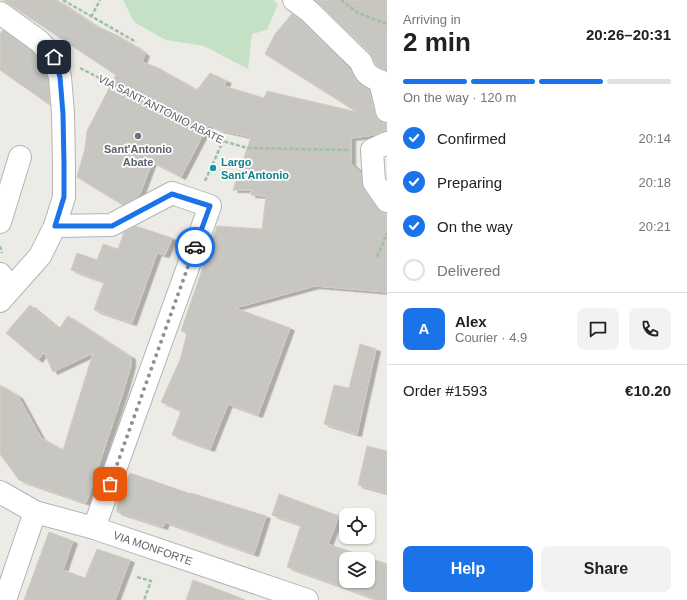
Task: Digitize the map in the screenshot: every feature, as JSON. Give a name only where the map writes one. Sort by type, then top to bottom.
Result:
[{"type":"street","points":[[294,0],[309,11],[361,62],[367,75],[380,82],[387,110]]},
{"type":"street","points":[[0,13],[38,41],[54,57],[60,77],[63,114],[64,165],[64,197],[55,226],[40,256],[4,288]]},
{"type":"street","points":[[380,146],[374,182],[387,201]]},
{"type":"street","points":[[0,222],[20,157]]},
{"type":"street","points":[[55,226],[112,226],[172,194],[210,206],[94,528]]},
{"type":"street","name":"VIA MONFORTE","points":[[0,492],[35,512],[94,528],[307,600]]},
{"type":"street","points":[[5,600],[35,512]]},
{"type":"path","points":[[64,0],[136,42]]},
{"type":"path","points":[[91,17],[100,0]]},
{"type":"path","points":[[341,0],[358,13],[387,24]]},
{"type":"path","name":"VIA SANT'ANTONIO ABATE","points":[[54,57],[89,72],[223,141],[247,148],[380,146]]},
{"type":"path","points":[[195,201],[223,141]]},
{"type":"path","points":[[377,258],[387,233]]},
{"type":"path","points":[[137,577],[151,581],[144,600]]},
{"type":"green space","points":[[123,0],[273,0],[278,4],[267,30],[252,34],[248,69],[204,46],[166,40],[134,22]]},
{"type":"building","points":[[3,0],[57,0],[96,26],[135,46],[145,54],[142,62],[156,67],[197,90],[210,73],[227,81],[224,86],[264,98],[267,91],[357,112],[265,54],[275,34],[292,14],[350,69],[358,82],[369,90],[378,120],[383,123],[387,123],[387,131],[374,135],[351,138],[351,163],[361,173],[364,189],[377,208],[381,212],[387,214],[387,292],[315,286],[235,308],[290,328],[258,415],[228,404],[210,449],[172,435],[181,411],[161,402],[180,360],[187,333],[181,331],[217,226],[262,229],[266,196],[251,195],[251,190],[233,190],[251,137],[220,130],[208,125],[181,177],[152,162],[140,194],[123,205],[77,177],[85,148],[87,131],[116,75]]},
{"type":"building","points":[[315,0],[387,0],[387,71],[376,65],[370,53]]},
{"type":"building","points":[[3,30],[31,50],[37,57],[48,79],[50,105],[0,70],[0,34]]},
{"type":"building","points":[[136,226],[172,238],[165,255],[157,253],[132,323],[94,310],[104,282],[71,270],[77,253],[97,260],[103,244],[118,249],[124,232]]},
{"type":"building","points":[[30,305],[59,329],[68,316],[131,357],[131,365],[123,393],[86,503],[19,480],[0,454],[0,385],[18,396],[41,438],[63,450],[93,353],[53,372],[44,352],[38,360],[6,333]]},
{"type":"building","points":[[360,344],[376,349],[357,434],[324,424],[334,385],[349,388]]},
{"type":"building","points":[[367,446],[387,451],[387,493],[358,485]]},
{"type":"building","points":[[130,473],[191,494],[266,516],[254,554],[165,522],[163,527],[117,512],[117,504]]},
{"type":"building","points":[[279,494],[339,516],[328,544],[352,552],[339,552],[339,586],[287,567],[301,525],[272,515]]},
{"type":"building","points":[[49,532],[73,541],[63,570],[85,578],[97,549],[130,560],[115,600],[24,600]]},
{"type":"building","points":[[375,560],[387,564],[387,600],[379,600],[346,588],[375,588]]},
{"type":"building","points":[[193,580],[241,598],[241,600],[186,600]]},
{"type":"way so far","points":[[110,484],[195,247]]},
{"type":"place","name":"Sant'Antonio Abate","points":[[138,136]]},
{"type":"place","name":"Largo Sant'Antonio","points":[[213,168]]},
{"type":"route","points":[[54,57],[60,77],[63,114],[64,165],[64,197],[55,226],[112,226],[172,194],[210,206],[195,247]]}]
